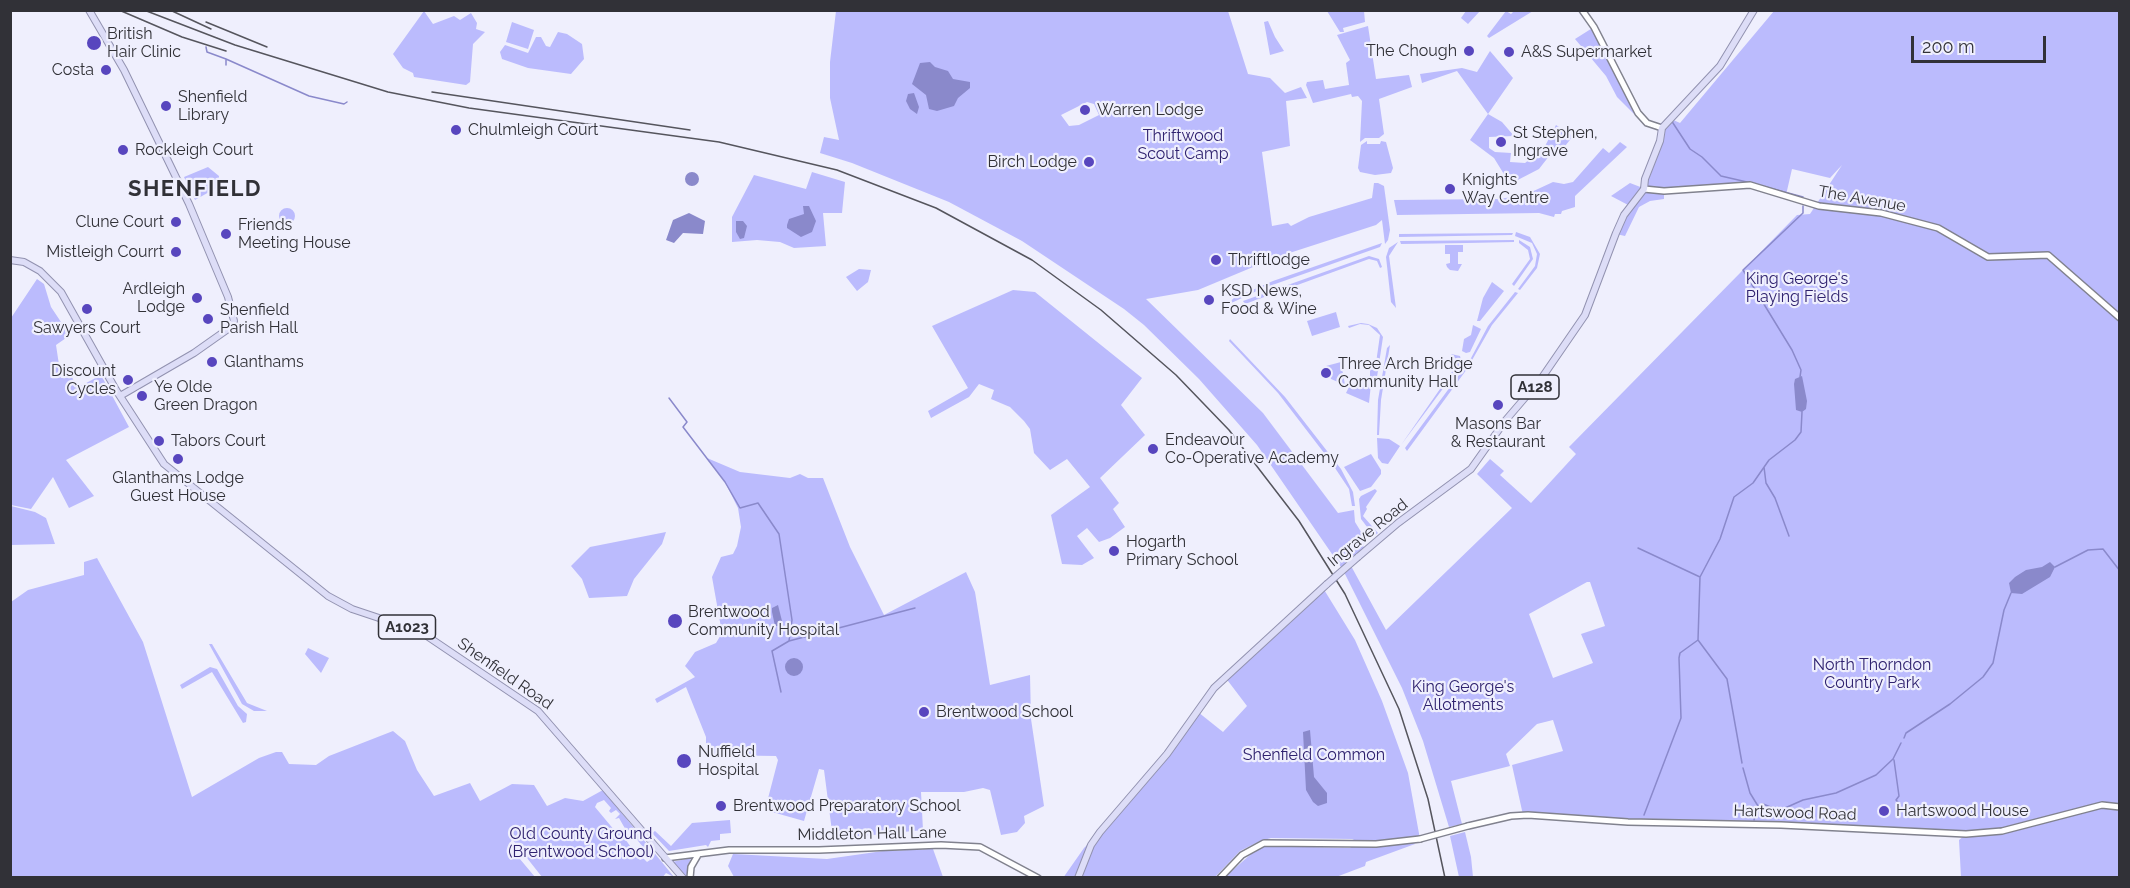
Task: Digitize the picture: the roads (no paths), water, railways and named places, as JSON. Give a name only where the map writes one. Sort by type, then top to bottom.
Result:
[{"type":"main road","points":[[89,10],[124,70],[189,204],[228,297],[234,321],[228,329],[194,352],[120,396]]},
{"type":"main road","name":"A128","points":[[1644,189],[1645,179],[1660,141],[1662,128],[1720,66],[1754,10]]},
{"type":"main road","name":"Ingrave Road","points":[[1078,878],[1091,845],[1100,832],[1173,747],[1214,688],[1358,557],[1398,523],[1455,483],[1479,460],[1505,421],[1541,379],[1585,315],[1616,233],[1630,206],[1644,189]]},
{"type":"main road","name":"A1023","points":[[10,260],[24,262],[40,271],[61,292],[120,396]]},
{"type":"main road","name":"Shenfield Road","points":[[120,396],[164,464],[328,596],[361,613],[421,632],[538,711],[683,878]]},
{"type":"street","points":[[1582,10],[1594,27],[1638,113],[1647,123],[1662,128]]},
{"type":"street","name":"The Avenue","points":[[1644,189],[1664,191],[1750,184],[1819,206],[1881,213],[1938,228],[1988,257],[2048,255],[2120,318]]},
{"type":"street","name":"Hartswood Road","points":[[1220,878],[1242,855],[1255,846],[1273,841],[1376,844],[1420,838],[1497,818],[1528,815],[1628,822],[1781,825],[1966,834],[2002,831],[2102,805],[2120,807]]},
{"type":"street","name":"Middleton Hall Lane","points":[[665,858],[699,854],[705,851],[819,850],[934,845],[980,847],[1038,878]]},
{"type":"street","points":[[690,878],[691,867],[699,854]]},
{"type":"waterway","points":[[206,47],[207,52],[226,59],[226,65]]},
{"type":"waterway","points":[[226,59],[309,96],[344,104],[347,102]]},
{"type":"waterway","points":[[1671,120],[1690,149],[1702,157],[1721,176],[1747,182]]},
{"type":"waterway","points":[[1766,187],[1803,197]]},
{"type":"waterway","points":[[1800,377],[1801,370],[1792,350],[1743,270],[1803,213],[1803,206]]},
{"type":"waterway","points":[[669,398],[687,422],[683,427],[725,482],[740,508],[758,503],[779,534],[792,620],[789,641]]},
{"type":"waterway","points":[[1644,815],[1681,718],[1679,658],[1680,653],[1698,640],[1700,577],[1720,539],[1734,497],[1753,483],[1769,460],[1795,440],[1801,432],[1802,412]]},
{"type":"waterway","points":[[1764,467],[1766,483],[1775,498],[1789,536]]},
{"type":"waterway","points":[[1638,548],[1700,577]]},
{"type":"waterway","points":[[2055,567],[2088,550],[2103,549],[2120,571]]},
{"type":"waterway","points":[[1904,738],[1906,733],[1950,704],[1983,677],[1993,663],[2004,610],[2011,593]]},
{"type":"waterway","points":[[781,692],[772,651],[789,641],[915,608]]},
{"type":"waterway","points":[[1698,640],[1727,679],[1742,763]]},
{"type":"waterway","points":[[1754,820],[1758,806],[1763,804],[1773,808],[1785,808],[1803,800],[1836,793],[1876,775],[1893,759],[1901,743]]},
{"type":"waterway","points":[[1894,760],[1899,796],[1896,800],[1900,804]]},
{"type":"waterway","points":[[1743,768],[1750,793],[1758,806]]},
{"type":"railway","points":[[119,10],[182,37],[226,51]]},
{"type":"railway","points":[[144,10],[235,45],[388,92],[469,108],[719,142],[837,170],[936,208],[1032,260],[1101,310],[1176,375],[1229,430],[1299,521],[1345,594],[1399,709],[1428,799],[1445,878]]},
{"type":"railway","points":[[170,10],[211,29]]},
{"type":"railway","points":[[206,22],[267,47]]},
{"type":"railway","points":[[432,92],[690,130]]},
{"type":"place","name":"British Hair Clinic","points":[[94,43]]},
{"type":"place","name":"The Chough","points":[[1469,51]]},
{"type":"place","name":"A&S Supermarket","points":[[1509,52]]},
{"type":"place","name":"Costa","points":[[106,70]]},
{"type":"place","name":"Shenfield Library","points":[[166,106]]},
{"type":"place","name":"Warren Lodge","points":[[1085,110]]},
{"type":"place","name":"Chulmleigh Court","points":[[456,130]]},
{"type":"place","name":"St Stephen, Ingrave","points":[[1501,142]]},
{"type":"place","name":"Rockleigh Court","points":[[123,150]]},
{"type":"place","name":"Birch Lodge","points":[[1089,162]]},
{"type":"place","name":"Knights Way Centre","points":[[1450,189]]},
{"type":"place","name":"Clune Court","points":[[176,222]]},
{"type":"place","name":"Friends Meeting House","points":[[226,234]]},
{"type":"place","name":"Mistleigh Courrt","points":[[176,252]]},
{"type":"place","name":"Thriftlodge","points":[[1216,260]]},
{"type":"place","name":"Ardleigh Lodge","points":[[197,298]]},
{"type":"place","name":"KSD News, Food & Wine","points":[[1209,300]]},
{"type":"place","name":"Sawyers Court","points":[[87,309]]},
{"type":"place","name":"Shenfield Parish Hall","points":[[208,319]]},
{"type":"place","name":"Glanthams","points":[[212,362]]},
{"type":"place","name":"Three Arch Bridge Community Hall","points":[[1326,373]]},
{"type":"place","name":"Discount Cycles","points":[[128,380]]},
{"type":"place","name":"Ye Olde Green Dragon","points":[[142,396]]},
{"type":"place","name":"Masons Bar & Restaurant","points":[[1498,405]]},
{"type":"place","name":"Tabors Court","points":[[159,441]]},
{"type":"place","name":"Endeavour Co-Operative Academy","points":[[1153,449]]},
{"type":"place","name":"Glanthams Lodge Guest House","points":[[178,459]]},
{"type":"place","name":"Hogarth Primary School","points":[[1114,551]]},
{"type":"place","name":"Brentwood Community Hospital","points":[[675,621]]},
{"type":"place","name":"Brentwood School","points":[[924,712]]},
{"type":"place","name":"Nuffield Hospital","points":[[684,761]]},
{"type":"place","name":"Brentwood Preparatory School","points":[[721,806]]},
{"type":"place","name":"Hartswood House","points":[[1884,811]]},
{"type":"district","name":"SHENFIELD","points":[[195,189]]},
{"type":"park label","name":"Thriftwood Scout Camp","points":[[1183,145]]},
{"type":"park label","name":"King George's Playing Fields","points":[[1797,288]]},
{"type":"park label","name":"North Thorndon Country Park","points":[[1872,674]]},
{"type":"park label","name":"King George's Allotments","points":[[1463,696]]},
{"type":"park label","name":"Shenfield Common","points":[[1314,755]]},
{"type":"park label","name":"Old County Ground (Brentwood School)","points":[[581,843]]}]
